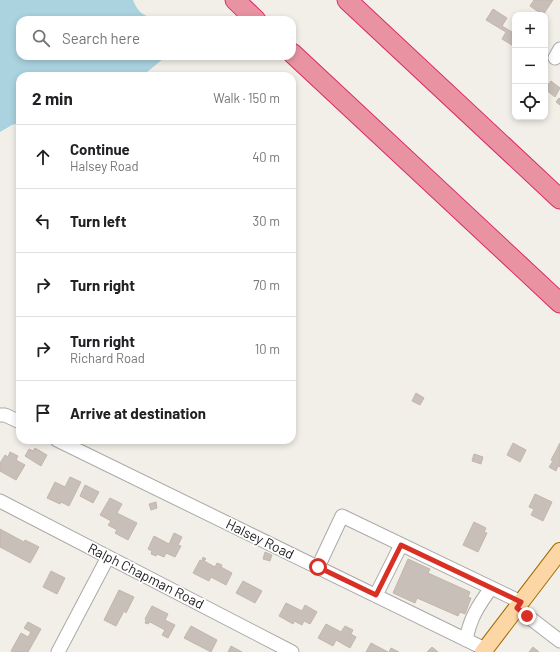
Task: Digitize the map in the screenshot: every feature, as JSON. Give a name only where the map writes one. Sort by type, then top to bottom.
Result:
[{"type":"highway","points":[[235,0],[252,16]]},
{"type":"highway","points":[[347,0],[560,199]]},
{"type":"highway","points":[[296,57],[560,303]]},
{"type":"main road","points":[[484,651],[560,551]]},
{"type":"street","points":[[0,415],[5,415],[16,420]]},
{"type":"street","name":"Halsey Road","points":[[65,444],[376,595],[466,640],[484,651]]},
{"type":"street","name":"Ralph Chapman Road","points":[[0,501],[292,652]]},
{"type":"street","points":[[318,567],[342,516],[491,588],[519,605],[560,641]]},
{"type":"street","points":[[376,595],[401,545]]},
{"type":"street","points":[[58,652],[108,557]]},
{"type":"street","points":[[466,640],[468,627],[473,614],[491,588]]},
{"type":"water","points":[[0,0],[133,0],[141,13],[147,16],[16,16],[16,60],[162,60],[147,72],[16,72],[16,124],[0,132]]},
{"type":"building","points":[[534,0],[553,0],[545,12],[539,12],[530,6]]},
{"type":"building","points":[[493,9],[507,18],[502,26],[512,32],[512,45],[502,39],[506,32],[486,20]]},
{"type":"building","points":[[551,81],[560,88],[555,97],[548,91],[548,85]]},
{"type":"building","points":[[559,98],[560,99],[560,105],[556,102]]},
{"type":"building","points":[[416,393],[424,398],[420,405],[412,401]]},
{"type":"building","points":[[513,443],[526,450],[520,462],[507,455]]},
{"type":"building","points":[[560,443],[560,467],[558,466],[556,471],[549,467]]},
{"type":"building","points":[[35,448],[47,455],[41,466],[25,456],[29,449],[33,451]]},
{"type":"building","points":[[10,452],[18,456],[16,460],[25,465],[16,480],[0,471],[0,463],[5,455],[8,457]]},
{"type":"building","points":[[474,454],[483,457],[481,464],[472,461]]},
{"type":"building","points":[[70,477],[81,482],[69,506],[47,498],[55,482],[65,487]]},
{"type":"building","points":[[85,485],[99,492],[93,503],[80,496]]},
{"type":"building","points":[[535,494],[552,502],[543,521],[531,515],[534,509],[529,507]]},
{"type":"building","points":[[110,498],[122,504],[117,513],[137,523],[128,540],[115,533],[117,530],[108,525],[111,521],[100,515]]},
{"type":"building","points":[[156,502],[157,508],[151,510],[149,504]]},
{"type":"building","points":[[474,522],[486,528],[484,532],[487,533],[478,552],[463,545]]},
{"type":"building","points":[[0,529],[24,542],[25,540],[39,547],[30,563],[0,547]]},
{"type":"building","points":[[174,533],[182,537],[178,545],[181,546],[175,557],[166,553],[164,557],[157,554],[156,556],[151,554],[152,551],[148,549],[154,536],[169,544]]},
{"type":"building","points":[[265,552],[272,555],[270,561],[263,559]]},
{"type":"building","points":[[203,557],[206,559],[204,561],[215,567],[217,563],[222,565],[221,567],[232,573],[226,585],[211,577],[209,581],[193,573],[200,560],[202,561]]},
{"type":"building","points":[[408,559],[430,569],[428,573],[470,592],[468,597],[471,598],[465,614],[460,612],[458,616],[417,598],[415,603],[393,593]]},
{"type":"building","points":[[51,571],[65,578],[57,594],[43,587]]},
{"type":"building","points":[[243,581],[262,591],[255,603],[236,593]]},
{"type":"building","points":[[119,590],[134,597],[126,613],[124,611],[116,626],[104,620]]},
{"type":"building","points":[[286,603],[302,611],[305,605],[317,612],[310,624],[304,621],[302,625],[294,621],[293,624],[279,616]]},
{"type":"building","points":[[152,606],[168,614],[165,620],[175,625],[168,638],[162,635],[165,630],[150,622],[148,624],[145,623],[145,619]]},
{"type":"building","points":[[28,622],[41,629],[28,652],[11,651],[21,633],[28,637],[31,632],[24,628]]},
{"type":"building","points":[[326,624],[341,632],[345,626],[353,630],[351,634],[356,637],[350,648],[336,640],[333,646],[318,638]]},
{"type":"building","points":[[191,626],[217,640],[211,652],[184,638]]},
{"type":"building","points":[[371,643],[388,652],[366,652]]},
{"type":"building","points":[[231,646],[242,652],[228,652]]},
{"type":"building","points":[[432,647],[438,652],[427,652]]},
{"type":"building","points":[[533,647],[539,652],[529,652]]},
{"type":"building","points":[[391,648],[399,652],[389,652]]},
{"type":"route","points":[[318,567],[376,595],[401,545],[521,602],[517,608],[527,616]]}]
